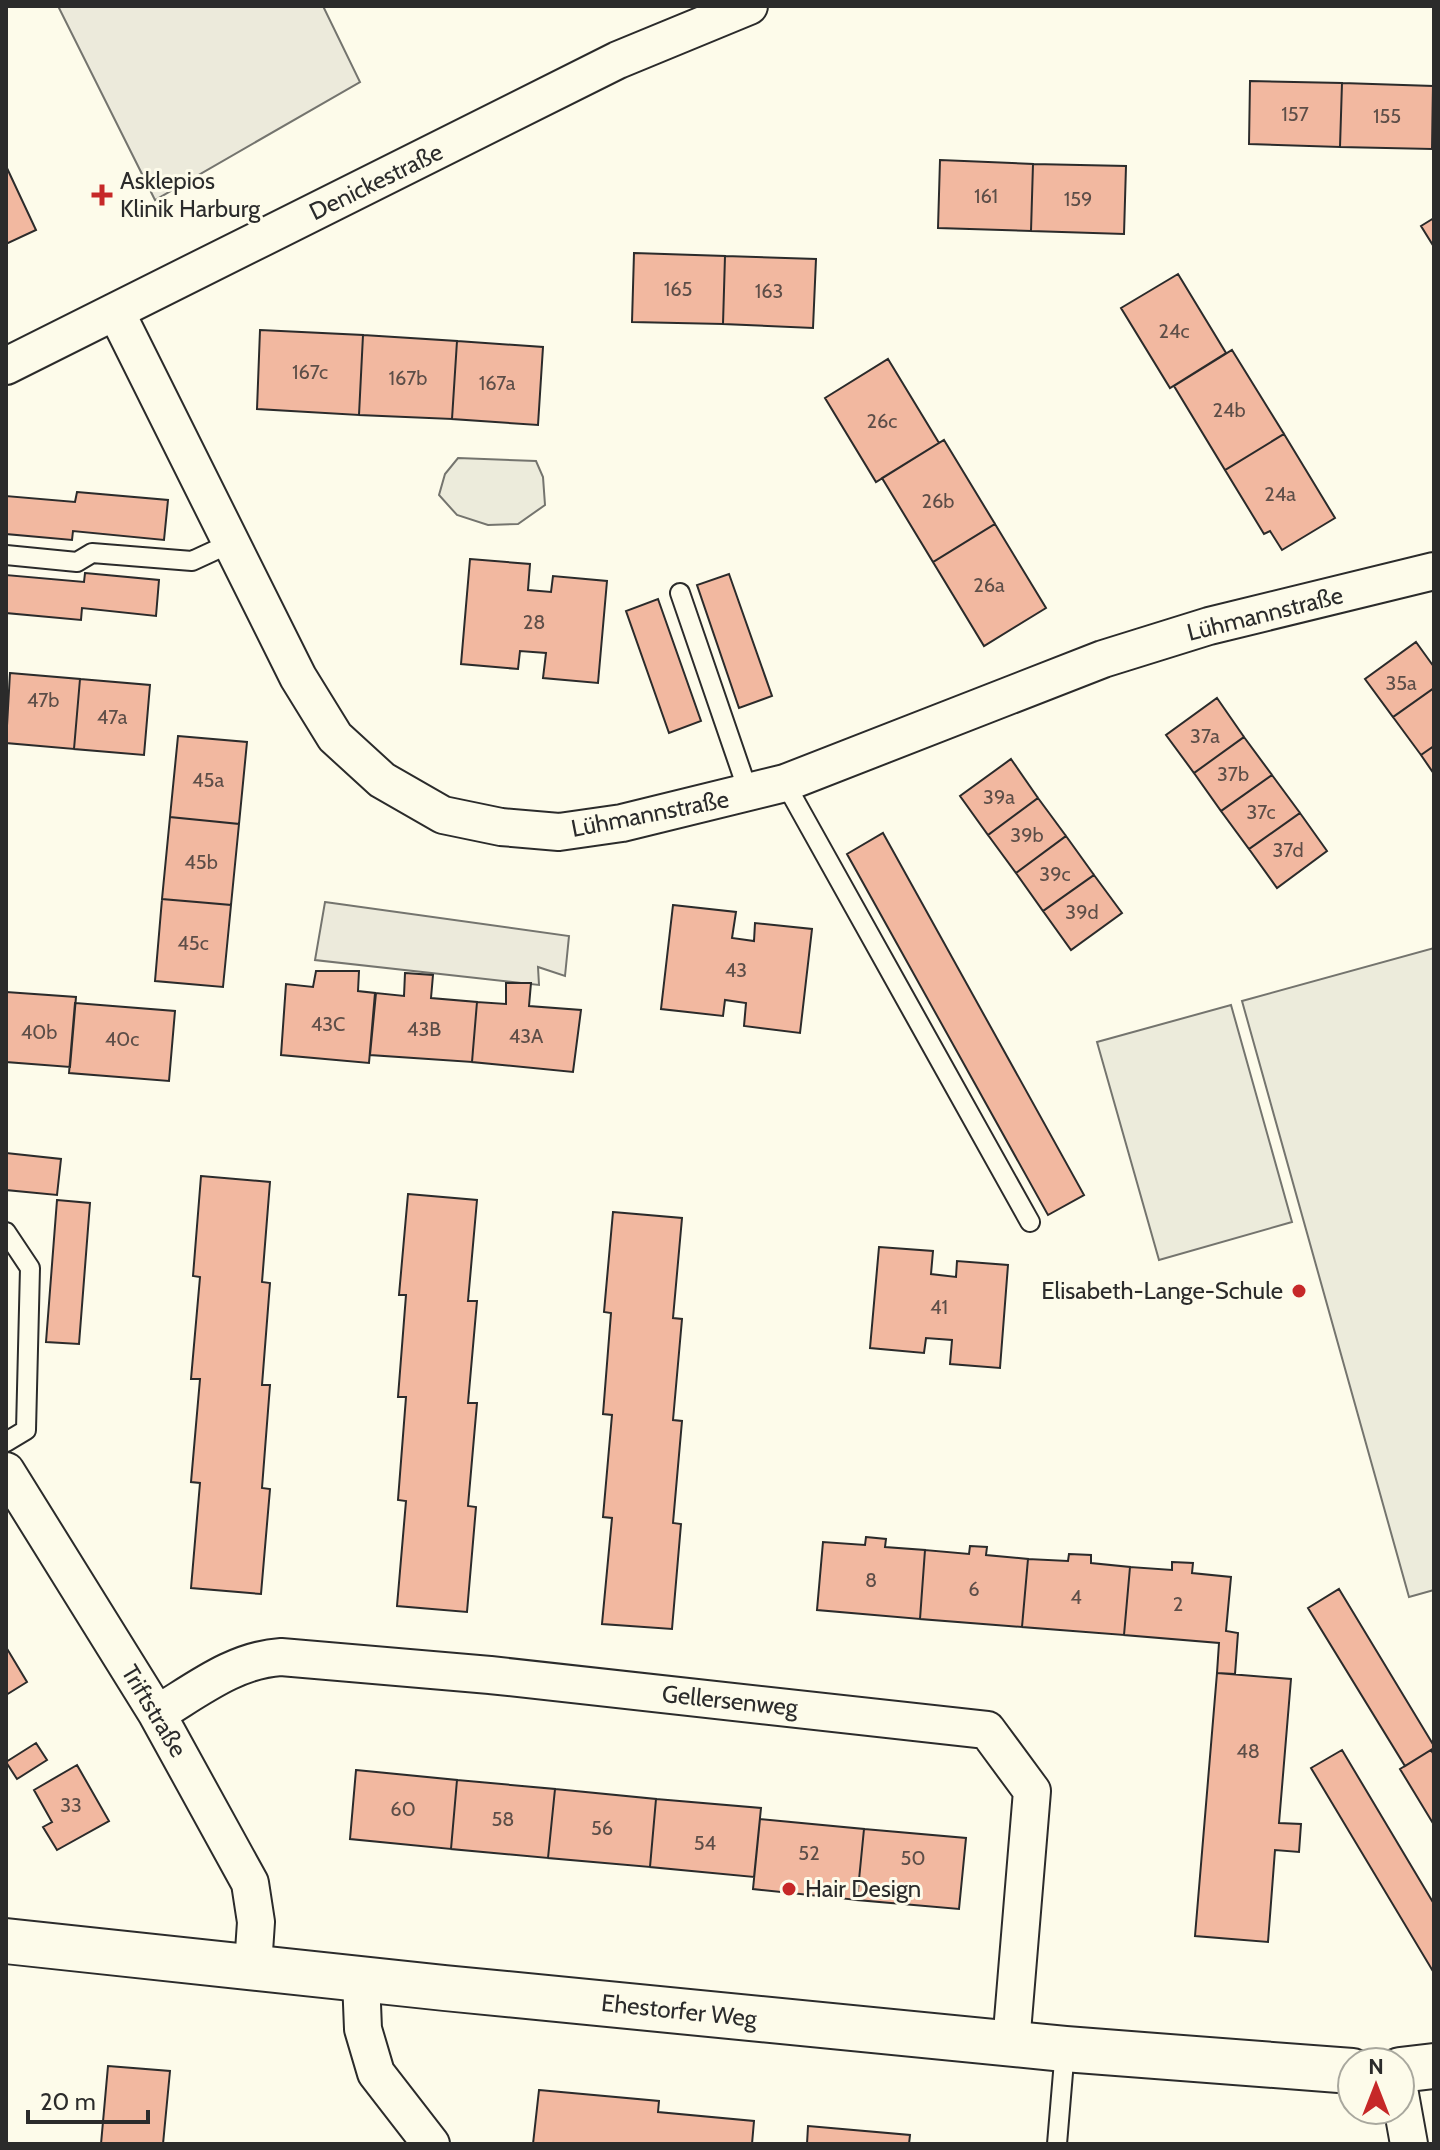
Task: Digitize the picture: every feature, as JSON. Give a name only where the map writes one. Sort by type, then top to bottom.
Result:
[{"type":"main road","name":"Ehestorfer Weg","points":[[6,1941],[1011,2044],[1336,2070]]},
{"type":"street","name":"Denickestraße","points":[[6,366],[618,60],[749,6]]},
{"type":"street","name":"Lühmannstraße","points":[[116,312],[298,677],[335,737],[382,780],[443,815],[501,827],[559,832],[622,823],[749,794],[785,783],[1103,659],[1209,626],[1434,571]]},
{"type":"street","name":"Triftstraße","points":[[6,1471],[157,1714],[250,1883],[256,1922],[253,1966]]},
{"type":"street","name":"Gellersenweg","points":[[157,1714],[221,1674],[260,1658],[281,1657],[490,1675],[987,1730],[1032,1791],[1011,2044]]},
{"type":"street","points":[[361,1979],[363,2029],[376,2073],[431,2144]]},
{"type":"lane","points":[[6,555],[77,562],[92,553],[192,561],[231,543]]},
{"type":"lane","points":[[680,593],[749,794]]},
{"type":"lane","points":[[785,783],[1030,1222]]},
{"type":"lane","points":[[6,1232],[30,1268],[26,1430],[6,1442]]},
{"type":"lane","points":[[1057,2144],[1065,2049]]},
{"type":"shaded area","points":[[58,6],[323,6],[360,82],[155,200]]},
{"type":"shaded area","points":[[458,458],[536,461],[543,477],[545,505],[518,524],[488,525],[457,515],[439,495],[445,474]]},
{"type":"shaded area","points":[[325,902],[569,936],[565,976],[538,967],[539,985],[315,960]]},
{"type":"shaded area","points":[[1434,948],[1434,1590],[1409,1597],[1242,1001]]},
{"type":"shaded area","points":[[1231,1005],[1292,1222],[1159,1260],[1097,1042]]},
{"type":"building","points":[[1250,81],[1342,83],[1340,147],[1249,144]]},
{"type":"building","points":[[1342,83],[1433,86],[1432,149],[1340,147]]},
{"type":"building","points":[[940,160],[1033,164],[1031,231],[938,228]]},
{"type":"building","points":[[1033,164],[1126,166],[1124,234],[1031,231]]},
{"type":"building","points":[[6,166],[36,230],[6,244]]},
{"type":"building","points":[[1434,218],[1434,247],[1421,226]]},
{"type":"building","points":[[634,253],[725,256],[723,324],[632,322]]},
{"type":"building","points":[[725,256],[816,259],[813,328],[723,324]]},
{"type":"building","points":[[1178,274],[1226,353],[1170,388],[1121,308]]},
{"type":"building","points":[[260,330],[363,335],[359,415],[257,409]]},
{"type":"building","points":[[363,335],[457,341],[452,419],[359,415]]},
{"type":"building","points":[[457,341],[543,347],[538,425],[452,419]]},
{"type":"building","points":[[1232,350],[1284,434],[1225,470],[1174,386]]},
{"type":"building","points":[[888,359],[939,443],[876,482],[825,398]]},
{"type":"building","points":[[1284,434],[1335,518],[1282,550],[1270,531],[1264,534],[1225,470]]},
{"type":"building","points":[[944,440],[995,524],[933,562],[882,478]]},
{"type":"building","points":[[77,492],[168,500],[164,540],[73,531],[72,540],[6,534],[6,496],[75,502]]},
{"type":"building","points":[[995,524],[1046,608],[984,646],[933,562]]},
{"type":"building","points":[[470,559],[530,564],[528,590],[551,592],[553,576],[607,581],[598,683],[543,678],[546,653],[520,651],[518,669],[461,664]]},
{"type":"building","points":[[85,573],[159,580],[156,616],[82,608],[81,620],[6,613],[6,575],[84,582]]},
{"type":"building","points":[[729,574],[772,696],[739,708],[697,585]]},
{"type":"building","points":[[658,599],[701,721],[669,733],[626,611]]},
{"type":"building","points":[[1416,642],[1434,667],[1434,688],[1393,717],[1365,679]]},
{"type":"building","points":[[10,673],[80,679],[74,749],[6,743]]},
{"type":"building","points":[[80,679],[150,685],[144,755],[74,749]]},
{"type":"building","points":[[1434,688],[1434,746],[1421,755],[1393,717]]},
{"type":"building","points":[[1217,698],[1244,737],[1194,773],[1166,735]]},
{"type":"building","points":[[178,736],[247,742],[239,824],[170,817]]},
{"type":"building","points":[[1244,737],[1272,775],[1221,811],[1194,773]]},
{"type":"building","points":[[1434,746],[1434,774],[1421,755]]},
{"type":"building","points":[[1011,759],[1038,798],[988,835],[960,796]]},
{"type":"building","points":[[1272,775],[1300,813],[1249,849],[1221,811]]},
{"type":"building","points":[[1038,798],[1066,836],[1016,873],[988,835]]},
{"type":"building","points":[[1300,813],[1327,851],[1277,888],[1249,849]]},
{"type":"building","points":[[170,817],[239,824],[231,905],[162,899]]},
{"type":"building","points":[[883,833],[1084,1195],[1048,1215],[847,854]]},
{"type":"building","points":[[1066,836],[1094,875],[1043,911],[1016,873]]},
{"type":"building","points":[[1094,875],[1122,913],[1071,950],[1043,911]]},
{"type":"building","points":[[162,899],[231,905],[223,987],[155,981]]},
{"type":"building","points":[[673,905],[736,912],[732,938],[754,941],[755,923],[812,929],[800,1033],[744,1026],[746,1003],[725,1000],[723,1016],[661,1009]]},
{"type":"building","points":[[316,971],[359,971],[358,991],[375,993],[369,1063],[281,1055],[286,984],[313,987]]},
{"type":"building","points":[[405,973],[433,975],[431,998],[477,1002],[472,1062],[370,1055],[376,993],[404,996]]},
{"type":"building","points":[[506,983],[531,983],[529,1006],[581,1010],[573,1072],[472,1062],[477,1002],[506,1004]]},
{"type":"building","points":[[6,992],[76,997],[70,1067],[6,1062]]},
{"type":"building","points":[[75,1003],[175,1011],[169,1081],[69,1073]]},
{"type":"building","points":[[6,1153],[61,1159],[57,1195],[6,1190]]},
{"type":"building","points":[[201,1176],[270,1182],[262,1282],[270,1283],[262,1385],[270,1385],[262,1488],[270,1489],[261,1594],[191,1588],[200,1483],[191,1482],[200,1379],[191,1379],[200,1277],[193,1276]]},
{"type":"building","points":[[408,1194],[477,1200],[468,1301],[477,1301],[468,1403],[477,1403],[468,1506],[476,1507],[467,1612],[397,1606],[406,1501],[398,1500],[406,1397],[398,1397],[406,1295],[399,1295]]},
{"type":"building","points":[[57,1200],[90,1203],[79,1344],[46,1342]]},
{"type":"building","points":[[613,1212],[682,1218],[673,1318],[682,1319],[673,1420],[682,1421],[673,1523],[681,1524],[672,1629],[602,1624],[612,1518],[603,1517],[612,1415],[603,1414],[611,1313],[604,1312]]},
{"type":"building","points":[[879,1247],[933,1251],[931,1274],[956,1277],[957,1261],[1008,1265],[1000,1368],[950,1364],[952,1340],[926,1338],[924,1353],[870,1348]]},
{"type":"building","points":[[866,1537],[886,1539],[885,1547],[925,1550],[920,1619],[817,1610],[823,1542],[865,1545]]},
{"type":"building","points":[[970,1546],[987,1547],[986,1555],[1028,1559],[1022,1627],[920,1619],[925,1550],[969,1554]]},
{"type":"building","points":[[1069,1554],[1091,1555],[1091,1563],[1130,1567],[1124,1635],[1022,1627],[1028,1559],[1068,1561]]},
{"type":"building","points":[[1172,1562],[1193,1563],[1192,1573],[1231,1577],[1226,1631],[1238,1633],[1235,1674],[1217,1673],[1219,1643],[1124,1635],[1130,1567],[1172,1570]]},
{"type":"building","points":[[1339,1589],[1434,1746],[1405,1766],[1308,1608]]},
{"type":"building","points":[[6,1647],[27,1682],[6,1695]]},
{"type":"building","points":[[1217,1673],[1291,1679],[1279,1823],[1301,1824],[1299,1852],[1275,1850],[1268,1942],[1195,1936]]},
{"type":"building","points":[[36,1743],[47,1760],[17,1779],[6,1762]]},
{"type":"building","points":[[1342,1750],[1434,1904],[1434,1973],[1311,1768]]},
{"type":"building","points":[[1431,1750],[1434,1755],[1434,1825],[1400,1769]]},
{"type":"building","points":[[77,1765],[109,1821],[57,1850],[43,1827],[52,1822],[34,1790]]},
{"type":"building","points":[[356,1770],[457,1780],[451,1849],[350,1839]]},
{"type":"building","points":[[457,1780],[555,1789],[548,1858],[451,1849]]},
{"type":"building","points":[[555,1789],[656,1799],[650,1867],[548,1858]]},
{"type":"building","points":[[656,1799],[761,1808],[754,1877],[650,1867]]},
{"type":"building","points":[[760,1819],[864,1829],[857,1900],[753,1889]]},
{"type":"building","points":[[864,1829],[966,1838],[959,1909],[857,1900]]},
{"type":"building","points":[[108,2066],[170,2071],[163,2144],[101,2144]]},
{"type":"building","points":[[539,2090],[659,2101],[658,2112],[754,2121],[752,2144],[533,2144]]},
{"type":"building","points":[[808,2126],[910,2135],[909,2144],[807,2144]]},
{"type":"place","name":"Asklepios Klinik Harburg","points":[[102,195]]},
{"type":"place","name":"Elisabeth-Lange-Schule","points":[[1299,1291]]},
{"type":"place","name":"Hair Design","points":[[789,1889]]}]
